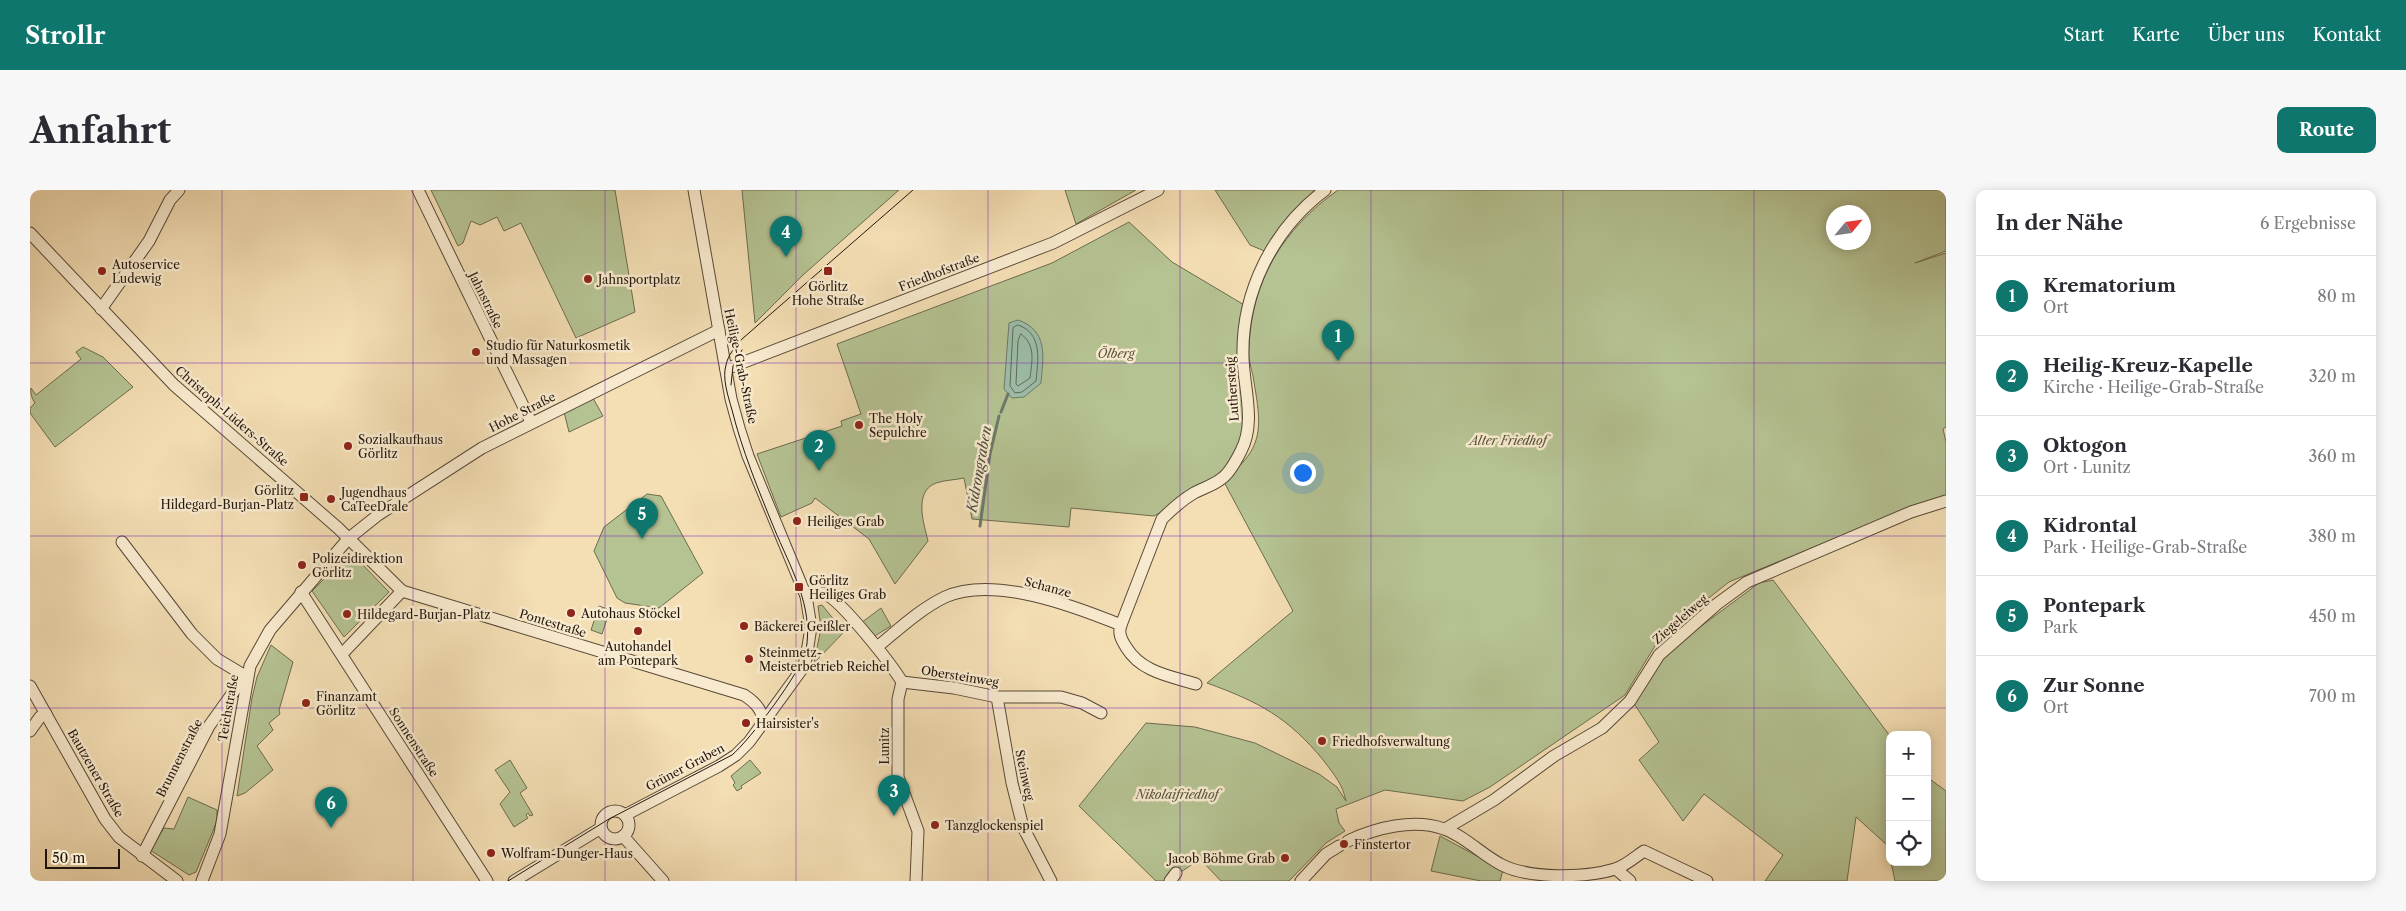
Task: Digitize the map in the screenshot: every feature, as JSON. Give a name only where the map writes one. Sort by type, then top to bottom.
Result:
[{"type":"street","points":[[101,309],[149,241],[170,200],[179,190]]},
{"type":"street","name":"Jahnstraße","points":[[418,190],[531,422]]},
{"type":"street","name":"Heilige-Grab-Straße","points":[[694,190],[734,409],[748,456],[806,596],[811,627],[806,659],[802,670],[763,723]]},
{"type":"street","name":"Friedhofstraße","points":[[726,369],[1053,243],[1158,190]]},
{"type":"street","name":"Luthersteig","points":[[1121,625],[1162,519],[1193,493],[1222,479],[1242,451],[1250,424],[1243,358],[1247,307],[1268,252],[1289,223],[1325,190]]},
{"type":"street","name":"Christoph-Lüders-Straße","points":[[30,232],[174,385],[304,497],[348,539]]},
{"type":"street","name":"Hohe Straße","points":[[348,539],[378,515],[482,448],[719,330]]},
{"type":"street","name":"Ziegeleiweg","points":[[1445,829],[1494,800],[1554,756],[1602,728],[1630,701],[1659,655],[1717,604],[1747,582],[1911,512],[1946,501]]},
{"type":"street","name":"Pontestraße","points":[[348,539],[402,591],[744,695],[753,700],[761,711],[763,723]]},
{"type":"street","name":"Teichstraße","points":[[202,881],[220,834],[250,666],[270,630],[348,539]]},
{"type":"street","points":[[122,542],[192,634],[217,659],[247,676]]},
{"type":"street","name":"Schanze","points":[[877,647],[908,622],[943,598],[965,591],[982,589],[1024,593],[1121,625]]},
{"type":"street","points":[[342,654],[402,591]]},
{"type":"street","name":"Sonnenstraße","points":[[301,592],[487,881]]},
{"type":"street","points":[[806,596],[826,594],[877,647],[902,682]]},
{"type":"street","points":[[1121,625],[1120,637],[1138,662],[1153,671],[1196,684]]},
{"type":"street","name":"Brunnenstraße","points":[[142,856],[209,726],[247,676]]},
{"type":"street","name":"Obersteinweg","points":[[902,682],[946,687],[997,697],[1061,697],[1082,703],[1101,713]]},
{"type":"street","name":"Lunitz","points":[[902,682],[898,699],[898,777],[920,841],[916,881]]},
{"type":"street","name":"Bautzener Straße","points":[[30,686],[105,819],[119,837],[177,881]]},
{"type":"street","name":"Steinweg","points":[[997,697],[1012,783],[1021,818],[1031,844],[1051,881]]},
{"type":"street","points":[[30,731],[40,717],[46,714]]},
{"type":"street","name":"Grüner Graben","points":[[625,815],[728,760],[746,746],[763,723]]},
{"type":"street","points":[[615,811],[625,815],[628,828],[623,836],[611,839],[604,834],[601,828],[601,821],[607,813],[615,811]]},
{"type":"street","points":[[1301,881],[1326,854],[1343,844],[1378,830],[1419,824],[1445,829],[1503,866],[1530,874],[1559,875],[1616,869],[1644,851],[1707,881]]},
{"type":"street","points":[[514,881],[601,828]]},
{"type":"street","points":[[623,836],[663,881]]},
{"type":"street","points":[[1616,869],[1630,881]]},
{"type":"green space","name":"Jahnsportplatz","points":[[431,190],[615,190],[635,312],[576,338],[521,223],[504,231],[497,217],[480,225],[471,221],[463,243],[458,246]]},
{"type":"green space","points":[[742,190],[899,190],[803,275],[755,323]]},
{"type":"green space","points":[[1065,190],[1136,190],[1076,224]]},
{"type":"green space","points":[[1215,190],[1320,190],[1267,252],[1250,245]]},
{"type":"green space","name":"Alter Friedhof","points":[[1338,190],[1946,190],[1946,251],[1915,263],[1946,253],[1946,427],[1943,429],[1946,442],[1946,497],[1906,509],[1729,582],[1661,636],[1625,695],[1490,787],[1463,801],[1385,790],[1336,809],[1339,823],[1345,831],[1326,843],[1289,881],[1221,881],[1200,859],[1168,881],[1156,881],[1079,806],[1146,723],[1195,727],[1255,743],[1319,774],[1337,787],[1346,801],[1335,776],[1298,733],[1257,704],[1207,683],[1293,611],[1223,480],[1247,457],[1254,446],[1258,434],[1258,408],[1249,359],[1251,324],[1256,301],[1274,259],[1286,240],[1318,205]]},
{"type":"green space","name":"Ölberg","points":[[1129,222],[1172,262],[1246,306],[1248,424],[1222,478],[1154,516],[1071,508],[1069,527],[972,519],[964,478],[936,483],[924,493],[922,501],[923,518],[928,541],[895,584],[869,539],[815,498],[812,503],[781,517],[757,454],[842,426],[841,421],[861,414],[837,344],[1052,263]]},
{"type":"green space","points":[[83,347],[103,357],[133,387],[55,447],[30,413],[30,408],[35,403],[31,388],[36,395],[81,359],[76,352]]},
{"type":"green space","points":[[593,398],[603,416],[569,432],[564,412]]},
{"type":"green space","points":[[647,494],[661,496],[703,573],[659,608],[625,603],[617,598],[594,551],[604,527]]},
{"type":"green space","name":"Hildegard-Burjan-Platz","points":[[343,560],[361,563],[389,592],[344,637],[312,591]]},
{"type":"green space","points":[[1773,580],[1886,731],[1886,844],[1856,817],[1847,881],[1765,881],[1783,855],[1704,794],[1683,821],[1639,760],[1659,742],[1633,702],[1669,650],[1759,583]]},
{"type":"green space","points":[[822,605],[844,632],[814,663],[821,628],[818,606]]},
{"type":"green space","points":[[599,606],[610,610],[602,634],[591,630]]},
{"type":"green space","points":[[881,608],[891,626],[873,637],[861,623]]},
{"type":"green space","points":[[271,645],[293,662],[279,710],[280,714],[269,723],[273,730],[257,746],[273,770],[245,793],[237,796],[252,698],[257,677]]},
{"type":"green space","points":[[510,760],[527,788],[520,793],[533,815],[530,816],[528,813],[526,815],[528,818],[514,827],[500,804],[510,792],[495,770]]},
{"type":"green space","points":[[750,760],[761,773],[741,786],[742,788],[737,791],[731,776]]},
{"type":"green space","points":[[1931,780],[1946,791],[1946,881],[1895,881],[1892,866],[1931,866]]},
{"type":"green space","points":[[188,797],[217,810],[217,820],[196,872],[189,875],[150,850],[164,828],[174,829]]},
{"type":"green space","points":[[1440,836],[1503,870],[1500,881],[1481,881],[1431,871]]},
{"type":"water","points":[[1018,320],[1035,331],[1039,338],[1042,346],[1043,364],[1041,383],[1024,397],[1012,398],[1004,389],[1009,323]]},
{"type":"waterway","name":"Kidrongraben","points":[[1001,412],[1008,394]]},
{"type":"waterway","name":"Kidrongraben","points":[[980,526],[990,454],[999,416]]},
{"type":"tram line","points":[[508,881],[609,819],[732,755],[762,721],[795,673],[806,650],[808,634],[804,602],[756,484],[741,440],[726,387],[726,365],[730,354],[742,339],[913,190]]},
{"type":"tram line","points":[[731,385],[733,366],[742,350]]},
{"type":"place","name":"Kidrontal","points":[[786,257]]},
{"type":"place","name":"Autoservice Ludewig","points":[[102,271]]},
{"type":"place","name":"Görlitz Hohe Straße","points":[[828,271]]},
{"type":"place","name":"Jahnsportplatz","points":[[588,279]]},
{"type":"place","name":"Studio für Naturkosmetik und Massagen","points":[[476,352]]},
{"type":"place","name":"Krematorium","points":[[1338,361]]},
{"type":"place","name":"The Holy Sepulchre","points":[[859,425]]},
{"type":"place","name":"Sozialkaufhaus Görlitz","points":[[348,446]]},
{"type":"place","name":"Heilig-Kreuz-Kapelle","points":[[819,471]]},
{"type":"place","name":"Görlitz Hildegard-Burjan-Platz","points":[[304,497]]},
{"type":"place","name":"Jugendhaus CaTeeDrale","points":[[331,499]]},
{"type":"place","name":"Heiliges Grab","points":[[797,521]]},
{"type":"place","name":"Pontepark","points":[[642,539]]},
{"type":"place","name":"Polizeidirektion Görlitz","points":[[302,565]]},
{"type":"place","name":"Görlitz Heiliges Grab","points":[[799,587]]},
{"type":"place","name":"Autohaus Stöckel","points":[[571,613]]},
{"type":"place","name":"Hildegard-Burjan-Platz","points":[[347,614]]},
{"type":"place","name":"Bäckerei Geißler","points":[[744,626]]},
{"type":"place","name":"Autohandel am Pontepark","points":[[638,631]]},
{"type":"place","name":"Steinmetz- Meisterbetrieb Reichel","points":[[749,659]]},
{"type":"place","name":"Finanzamt Görlitz","points":[[306,703]]},
{"type":"place","name":"Hairsister's","points":[[746,723]]},
{"type":"place","name":"Friedhofsverwaltung","points":[[1322,741]]},
{"type":"place","name":"Oktogon","points":[[894,816]]},
{"type":"place","name":"Tanzglockenspiel","points":[[935,825]]},
{"type":"place","name":"Zur Sonne","points":[[331,828]]},
{"type":"place","name":"Finstertor","points":[[1344,844]]},
{"type":"place","name":"Wolfram-Dunger-Haus","points":[[491,853]]},
{"type":"place","name":"Jacob Böhme Grab","points":[[1285,858]]},
{"type":"park label","name":"Nikolaifriedhof","points":[[1177,794]]}]
